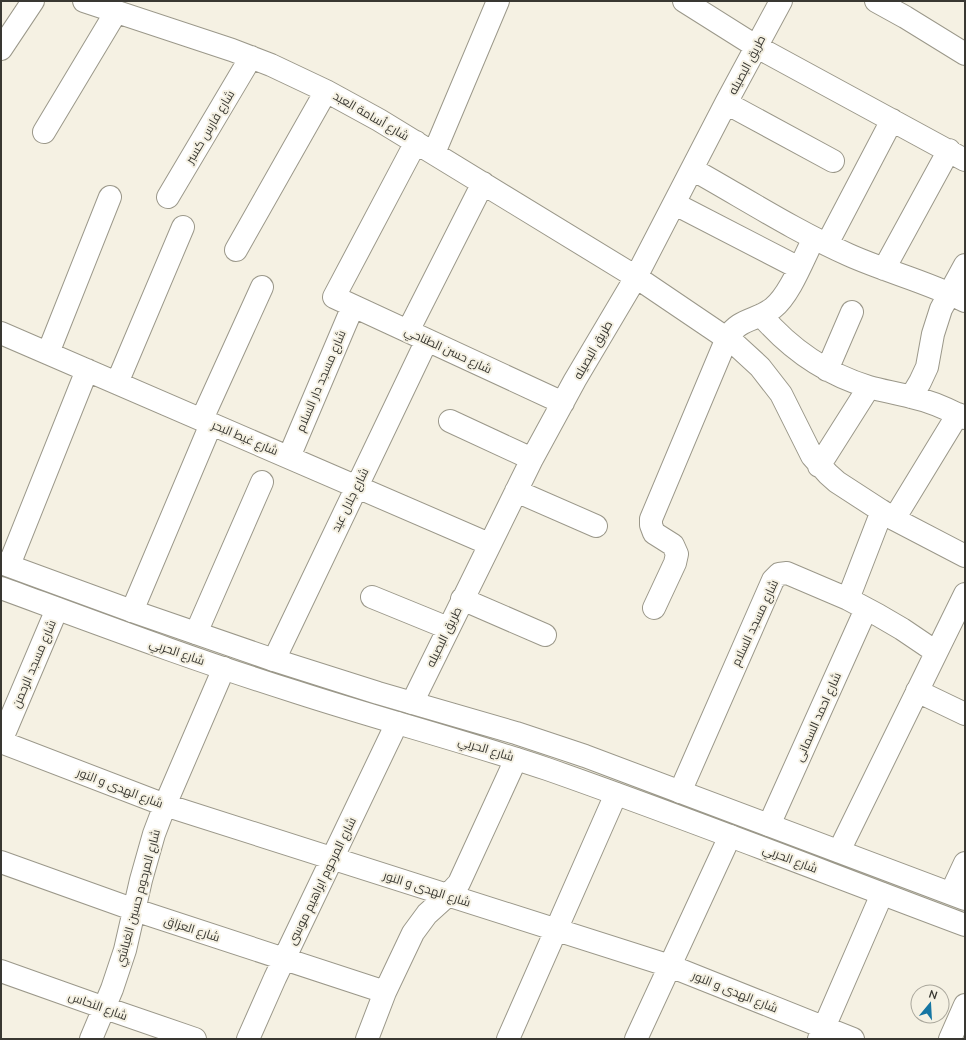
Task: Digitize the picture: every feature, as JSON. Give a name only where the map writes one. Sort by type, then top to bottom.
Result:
[{"type":"street","points":[[1,49],[33,1]]},
{"type":"street","name":"شارع أسامة العبد","points":[[84,1],[251,57],[326,91],[379,120],[636,277],[727,338],[744,351],[760,367],[786,404],[806,446],[819,466],[837,482],[888,515],[964,552]]},
{"type":"street","name":"شارع مسجد دار السلام","points":[[289,457],[344,301],[425,148],[498,1]]},
{"type":"street","points":[[684,1],[757,47],[892,120],[960,154],[884,269]]},
{"type":"street","name":"طريق البصيله","points":[[412,703],[532,459],[636,277],[726,103],[781,1]]},
{"type":"street","points":[[876,1],[965,54]]},
{"type":"street","points":[[44,132],[116,12]]},
{"type":"street","name":"شارع فارس كسبر","points":[[168,197],[251,57]]},
{"type":"street","points":[[236,250],[326,91]]},
{"type":"street","points":[[726,103],[833,161]]},
{"type":"street","points":[[654,608],[678,554],[674,545],[654,533],[651,525],[652,519],[727,338],[731,331],[741,323],[772,309],[782,299],[799,268],[820,241],[892,120]]},
{"type":"street","points":[[692,169],[820,241],[884,269],[928,284],[957,297]]},
{"type":"street","name":"شارع جلال عيد","points":[[274,660],[357,486],[417,336],[483,184]]},
{"type":"street","points":[[48,353],[110,197]]},
{"type":"street","points":[[675,204],[799,268]]},
{"type":"street","points":[[117,383],[183,228]]},
{"type":"street","points":[[911,396],[927,367],[935,325],[957,297],[965,265]]},
{"type":"street","points":[[132,611],[206,421],[262,287]]},
{"type":"street","name":"شارع حسن الطناحي","points":[[344,301],[563,403]]},
{"type":"street","points":[[826,370],[852,312]]},
{"type":"street","points":[[761,315],[784,339],[826,370],[853,382],[869,387],[911,396],[961,416]]},
{"type":"street","name":"شارع غيط البحر","points":[[1,333],[490,544]]},
{"type":"street","points":[[5,564],[87,370]]},
{"type":"street","points":[[819,466],[869,387]]},
{"type":"street","name":"شارع احمد السمانى","points":[[769,825],[857,604],[888,515],[961,416]]},
{"type":"street","points":[[450,421],[532,459]]},
{"type":"street","points":[[196,633],[262,482]]},
{"type":"street","points":[[516,491],[596,526]]},
{"type":"street","name":"شارع الحربي","points":[[5,564],[132,611],[274,660],[412,703],[516,733],[585,756],[958,896]]},
{"type":"street","name":"شارع مسجد السلام","points":[[680,792],[774,578],[779,574],[788,573],[857,604],[902,629],[936,652]]},
{"type":"street","name":"شارع الحربي","points":[[1,588],[300,694],[516,759],[730,836],[965,925]]},
{"type":"street","points":[[839,851],[965,594]]},
{"type":"street","points":[[372,596],[448,628]]},
{"type":"street","points":[[462,599],[545,635]]},
{"type":"street","points":[[100,624],[109,602]]},
{"type":"street","name":"شارع مسجد الرحمن","points":[[1,742],[57,609]]},
{"type":"street","name":"شارع المرحوم حسين الغباشي","points":[[91,1039],[105,1008],[125,950],[145,864],[165,805],[224,668]]},
{"type":"street","points":[[917,691],[965,714]]},
{"type":"street","name":"شارع المرحوم ابراهيم موسى","points":[[248,1039],[397,723]]},
{"type":"street","name":"شارع الهدى و النور","points":[[1,742],[165,805],[670,966],[822,1033],[852,1039]]},
{"type":"street","points":[[576,780],[585,756]]},
{"type":"street","points":[[367,1039],[385,992],[417,927],[427,914],[459,883],[516,759]]},
{"type":"street","points":[[508,1039],[616,794]]},
{"type":"street","points":[[636,1039],[730,836]]},
{"type":"street","name":"شارع العزاق","points":[[1,862],[134,910],[385,992]]},
{"type":"street","points":[[958,896],[965,862]]},
{"type":"street","points":[[822,1033],[882,894]]},
{"type":"street","name":"شارع النحاس","points":[[1,971],[195,1039]]},
{"type":"street","points":[[950,1039],[965,1005]]}]
